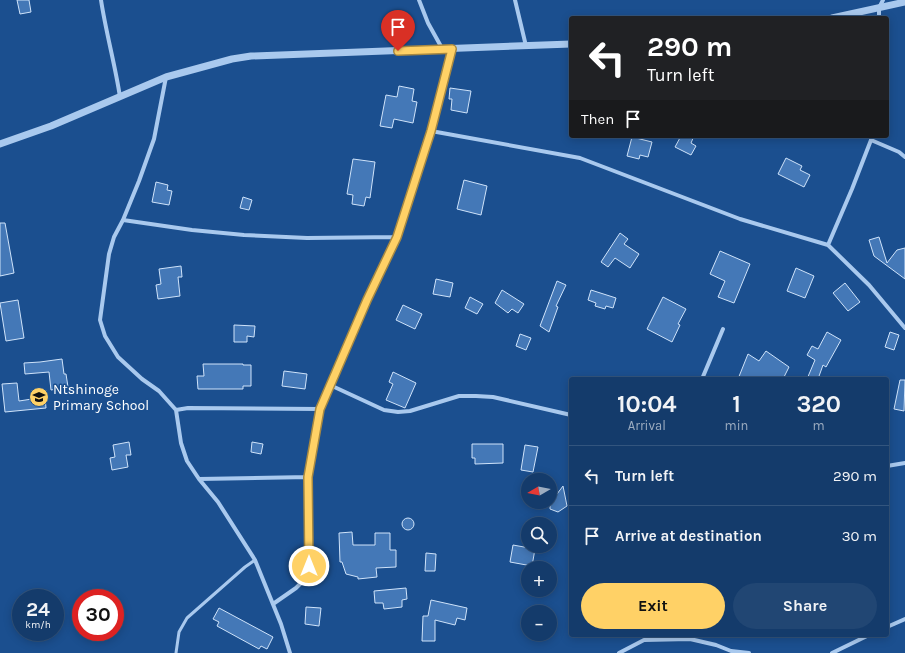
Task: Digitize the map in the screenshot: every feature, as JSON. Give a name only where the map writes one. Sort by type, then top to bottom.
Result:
[{"type":"street","points":[[101,0],[108,42],[116,69],[120,97]]},
{"type":"street","points":[[419,0],[428,23],[443,50]]},
{"type":"street","points":[[515,0],[527,46]]},
{"type":"street","points":[[879,16],[879,8],[883,0]]},
{"type":"street","points":[[841,16],[905,2]]},
{"type":"street","points":[[0,144],[51,126],[166,77],[232,59],[278,54],[443,50],[569,44]]},
{"type":"street","points":[[273,604],[296,588],[304,580],[309,566],[308,477],[320,409],[397,237],[431,131],[452,49]]},
{"type":"street","points":[[166,77],[154,139],[139,181],[123,220],[114,237],[109,254],[100,320],[105,336],[118,357],[142,379],[159,391],[176,410],[181,443],[187,461],[199,479],[218,502],[255,560],[281,624],[290,653]]},
{"type":"street","points":[[431,131],[580,158],[740,219],[828,245],[869,285],[905,328]]},
{"type":"street","points":[[828,245],[852,189],[871,138],[899,152],[905,157]]},
{"type":"street","points":[[123,220],[192,230],[244,235],[307,238],[397,237]]},
{"type":"street","points":[[703,377],[723,329]]},
{"type":"street","points":[[330,385],[384,410],[398,412],[410,411],[459,396],[476,396],[493,397],[569,415]]},
{"type":"street","points":[[176,410],[188,408],[320,409]]},
{"type":"street","points":[[889,466],[905,463]]},
{"type":"street","points":[[199,479],[308,477]]},
{"type":"street","points":[[889,626],[905,618]]},
{"type":"street","points":[[832,653],[865,637]]},
{"type":"street","points":[[619,653],[644,640],[690,639],[716,645],[731,652],[749,653]]},
{"type":"lane","points":[[176,653],[179,632],[187,618],[244,567],[255,560]]},
{"type":"building","points":[[17,0],[29,0],[31,12],[20,14]]},
{"type":"building","points":[[399,86],[414,89],[412,101],[417,102],[413,123],[394,119],[392,128],[380,126],[386,95],[397,97]]},
{"type":"building","points":[[450,88],[471,91],[467,113],[451,110],[452,99],[449,99]]},
{"type":"building","points":[[632,138],[652,142],[648,157],[640,155],[639,159],[627,156]]},
{"type":"building","points":[[680,138],[693,138],[691,143],[696,146],[691,155],[675,147]]},
{"type":"building","points":[[786,158],[802,166],[800,170],[810,175],[804,187],[778,174]]},
{"type":"building","points":[[353,159],[375,162],[370,198],[366,197],[364,206],[352,204],[353,195],[347,194]]},
{"type":"building","points":[[464,180],[487,186],[481,215],[457,209]]},
{"type":"building","points":[[156,182],[168,185],[167,190],[172,191],[169,205],[152,202]]},
{"type":"building","points":[[243,197],[252,200],[249,210],[240,208]]},
{"type":"building","points":[[0,223],[5,223],[14,273],[0,276]]},
{"type":"building","points":[[620,233],[628,239],[624,244],[639,254],[630,268],[615,258],[608,267],[601,262]]},
{"type":"building","points":[[879,237],[887,263],[897,250],[905,248],[905,279],[874,256],[869,240]]},
{"type":"building","points":[[720,251],[750,264],[734,303],[718,297],[725,281],[710,274]]},
{"type":"building","points":[[181,266],[182,277],[178,277],[180,296],[158,299],[156,285],[161,284],[159,269]]},
{"type":"building","points":[[796,268],[814,276],[805,298],[787,291]]},
{"type":"building","points":[[436,279],[453,283],[450,297],[433,294]]},
{"type":"building","points":[[557,281],[566,285],[556,306],[558,307],[549,332],[540,326]]},
{"type":"building","points":[[845,283],[860,302],[848,311],[833,293]]},
{"type":"building","points":[[502,290],[524,304],[518,313],[512,309],[508,313],[495,303]]},
{"type":"building","points":[[591,290],[616,298],[613,308],[606,306],[605,309],[595,306],[596,303],[588,300]]},
{"type":"building","points":[[470,297],[483,304],[477,314],[465,308]]},
{"type":"building","points":[[663,297],[686,309],[678,324],[680,325],[672,342],[647,329]]},
{"type":"building","points":[[18,300],[24,338],[6,341],[0,303]]},
{"type":"building","points":[[403,305],[422,314],[415,329],[396,320]]},
{"type":"building","points":[[234,325],[255,326],[254,337],[247,336],[247,342],[234,342]]},
{"type":"building","points":[[827,332],[841,340],[826,367],[823,365],[819,377],[808,377],[815,360],[807,355],[812,346],[818,349]]},
{"type":"building","points":[[890,332],[899,335],[894,350],[885,347]]},
{"type":"building","points":[[520,334],[531,338],[526,350],[516,346]]},
{"type":"building","points":[[766,351],[789,367],[784,377],[739,377],[748,354],[759,361]]},
{"type":"building","points":[[62,359],[68,387],[51,390],[49,372],[25,374],[24,363]]},
{"type":"building","points":[[203,364],[251,365],[251,386],[243,386],[243,389],[198,389],[197,376],[204,376]]},
{"type":"building","points":[[284,371],[307,374],[305,389],[282,386]]},
{"type":"building","points":[[393,372],[416,383],[405,408],[386,400],[393,384],[389,382]]},
{"type":"building","points":[[900,380],[905,380],[904,411],[894,409]]},
{"type":"building","points":[[17,383],[19,401],[45,397],[46,408],[5,412],[2,384]]},
{"type":"building","points":[[129,442],[131,455],[126,455],[128,467],[112,470],[110,458],[115,457],[113,445]]},
{"type":"building","points":[[252,442],[263,444],[261,454],[251,452]]},
{"type":"building","points":[[472,444],[503,444],[503,463],[475,464],[475,458],[472,458]]},
{"type":"building","points":[[525,445],[538,447],[533,472],[521,470]]},
{"type":"building","points":[[563,486],[567,506],[558,512],[550,509],[557,509],[557,494]]},
{"type":"building","points":[[406,518],[410,518],[414,524],[410,530],[406,530],[402,526],[402,522]]},
{"type":"building","points":[[352,532],[353,545],[375,545],[375,533],[390,533],[390,550],[396,550],[396,567],[376,568],[377,577],[358,579],[358,577],[346,574],[342,562],[340,562],[339,533]]},
{"type":"building","points":[[513,545],[521,546],[521,553],[534,553],[533,561],[521,561],[521,564],[510,562]]},
{"type":"building","points":[[426,553],[436,554],[435,571],[425,571]]},
{"type":"building","points":[[406,588],[407,599],[402,600],[402,607],[384,609],[383,603],[375,603],[374,591]]},
{"type":"building","points":[[431,600],[467,608],[465,620],[457,618],[455,625],[435,620],[435,641],[422,641],[423,616],[428,616]]},
{"type":"building","points":[[306,607],[321,608],[319,626],[305,624]]},
{"type":"building","points":[[219,608],[273,637],[267,649],[261,646],[259,649],[217,626],[219,622],[213,619]]},
{"type":"place","name":"Ntshinoge Primary School","points":[[39,397]]},
{"type":"route","points":[[309,566],[308,477],[320,409],[367,300],[397,237],[431,131],[452,49],[398,51]]}]
